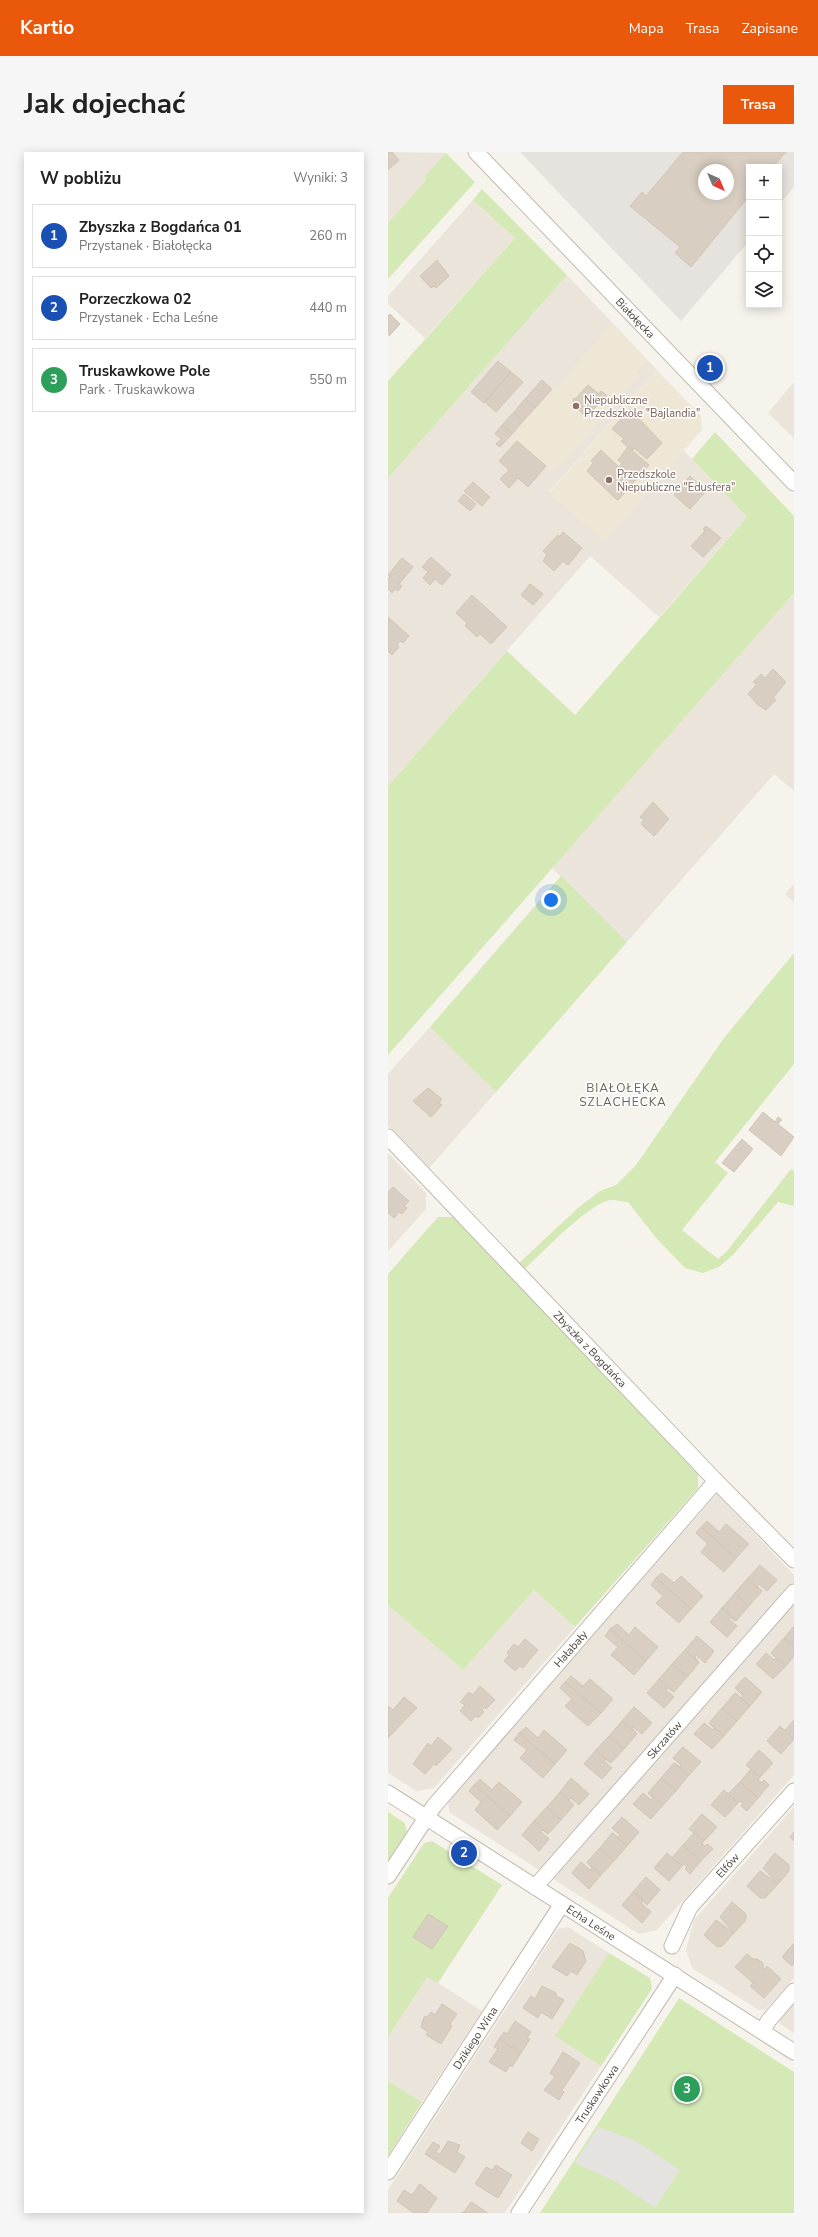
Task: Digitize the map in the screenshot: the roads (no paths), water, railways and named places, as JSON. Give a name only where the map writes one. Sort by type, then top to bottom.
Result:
[{"type":"street","name":"Białołęcka","points":[[476,152],[794,483]]},
{"type":"street","name":"Zbyszka z Bogdańca","points":[[388,1136],[716,1481],[794,1560]]},
{"type":"street","name":"Hałabały","points":[[388,1876],[426,1817],[716,1481]]},
{"type":"street","name":"Skrzatów","points":[[535,1887],[794,1592]]},
{"type":"street","name":"Elfów","points":[[672,1946],[690,1907],[794,1791]]},
{"type":"street","name":"Echa Leśne","points":[[388,1792],[794,2052]]},
{"type":"street","name":"Dzikiego Wina","points":[[388,2172],[562,1904]]},
{"type":"street","name":"Truskawkowa","points":[[519,2213],[675,1975]]},
{"type":"street","points":[[762,2031],[769,2020],[794,1991]]},
{"type":"place","name":"Zbyszka z Bogdańca 01","points":[[710,368]]},
{"type":"place","name":"Niepubliczne Przedszkole \"Bajlandia\"","points":[[576,406]]},
{"type":"place","name":"Przedszkole Niepubliczne \"Edusfera\"","points":[[609,480]]},
{"type":"place","name":"Porzeczkowa 02","points":[[464,1853]]},
{"type":"place","name":"Truskawkowe Pole","points":[[687,2089]]},
{"type":"district","name":"BIAŁOŁĘKA SZLACHECKA","points":[[623,1095]]}]
